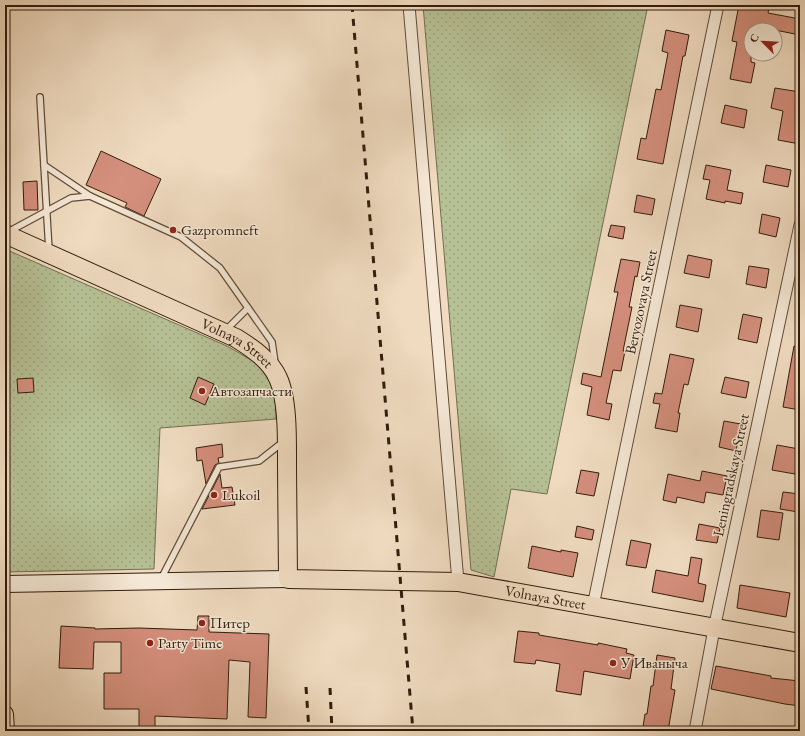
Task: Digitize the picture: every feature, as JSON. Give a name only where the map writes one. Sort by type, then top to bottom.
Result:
[{"type":"main road","name":"Volnaya Street","points":[[5,234],[236,338],[254,349],[269,364],[278,377],[284,394],[287,439],[288,579],[458,582],[800,643]]},
{"type":"street","points":[[409,5],[458,582]]},
{"type":"street","name":"Beryozovaya Street","points":[[594,606],[718,5]]},
{"type":"street","name":"Leningradskaya Street","points":[[695,731],[714,628],[800,225]]},
{"type":"street","name":"Volnaya Street","points":[[5,584],[288,579]]},
{"type":"lane","points":[[40,97],[50,255]]},
{"type":"lane","points":[[44,165],[90,196],[181,237],[220,268],[272,342],[278,377]]},
{"type":"lane","points":[[5,234],[71,198],[90,196]]},
{"type":"lane","points":[[223,333],[248,308]]},
{"type":"lane","points":[[160,581],[220,467],[260,461],[287,439]]},
{"type":"green space","points":[[423,5],[648,5],[547,494],[511,489],[494,577],[471,570]]},
{"type":"green space","points":[[5,249],[227,346],[265,368],[275,389],[276,419],[160,428],[154,569],[5,572]]},
{"type":"building","points":[[739,5],[753,5],[769,8],[768,13],[800,19],[800,35],[783,32],[783,22],[743,22],[743,62],[755,63],[751,83],[730,79],[737,42],[732,41]]},
{"type":"building","points":[[666,30],[689,35],[685,56],[683,56],[663,164],[637,159],[641,138],[646,139],[656,89],[661,90],[668,53],[662,51]]},
{"type":"building","points":[[775,88],[800,92],[800,144],[778,140],[783,111],[771,108]]},
{"type":"building","points":[[725,105],[747,110],[744,128],[721,123]]},
{"type":"building","points":[[101,151],[161,179],[144,216],[125,207],[127,203],[86,185]]},
{"type":"building","points":[[706,165],[731,170],[727,190],[743,193],[741,204],[725,201],[725,203],[706,199],[710,180],[703,179]]},
{"type":"building","points":[[766,165],[791,170],[788,187],[763,182]]},
{"type":"building","points":[[37,181],[38,210],[24,210],[23,182]]},
{"type":"building","points":[[637,195],[655,199],[652,215],[634,212]]},
{"type":"building","points":[[762,214],[780,218],[776,237],[759,233]]},
{"type":"building","points":[[611,225],[625,227],[623,239],[608,236]]},
{"type":"building","points":[[688,255],[712,260],[709,278],[684,273]]},
{"type":"building","points":[[621,259],[640,262],[637,277],[635,276],[629,307],[632,307],[623,351],[625,351],[621,371],[613,370],[606,403],[612,404],[609,420],[587,415],[592,387],[581,384],[583,373],[601,377],[618,292],[614,292]]},
{"type":"building","points":[[749,266],[769,269],[766,288],[746,284]]},
{"type":"building","points":[[680,305],[702,309],[698,332],[676,327]]},
{"type":"building","points":[[743,314],[762,318],[757,343],[738,339]]},
{"type":"building","points":[[794,346],[800,347],[800,410],[783,407]]},
{"type":"building","points":[[670,354],[694,359],[688,385],[684,384],[678,413],[680,413],[677,432],[655,428],[660,404],[653,403],[655,393],[662,394]]},
{"type":"building","name":"Автозапчасти","points":[[198,377],[214,384],[205,405],[190,398]]},
{"type":"building","points":[[725,377],[749,382],[746,398],[721,393]]},
{"type":"building","points":[[33,378],[34,392],[18,393],[17,379]]},
{"type":"building","points":[[724,421],[741,424],[736,451],[719,447]]},
{"type":"building","points":[[222,444],[223,457],[218,458],[219,463],[215,465],[206,484],[202,460],[197,461],[196,448]]},
{"type":"building","points":[[777,445],[799,449],[795,474],[772,470]]},
{"type":"building","points":[[581,470],[599,473],[594,496],[576,493]]},
{"type":"building","points":[[702,471],[727,476],[723,495],[706,492],[704,503],[677,497],[676,503],[663,500],[668,474],[700,481]]},
{"type":"building","points":[[220,474],[222,488],[232,487],[235,505],[202,509]]},
{"type":"building","points":[[783,492],[800,494],[798,512],[780,509]]},
{"type":"building","points":[[761,510],[783,513],[779,540],[757,537]]},
{"type":"building","points":[[699,524],[720,528],[717,543],[696,540]]},
{"type":"building","points":[[577,526],[594,530],[592,540],[575,537]]},
{"type":"building","points":[[631,540],[651,544],[646,568],[626,565]]},
{"type":"building","points":[[532,546],[561,552],[561,550],[578,553],[573,577],[528,568]]},
{"type":"building","points":[[691,557],[702,559],[698,583],[706,585],[703,602],[652,592],[656,570],[688,576]]},
{"type":"building","points":[[740,585],[790,593],[786,617],[737,608]]},
{"type":"building","points":[[198,616],[209,616],[209,632],[269,634],[266,718],[248,717],[250,662],[229,660],[227,719],[155,716],[155,731],[139,731],[139,709],[104,709],[104,673],[121,673],[121,642],[94,642],[93,669],[59,668],[61,626],[95,629],[139,628],[197,630]]},
{"type":"building","points":[[518,631],[539,633],[539,635],[598,645],[598,643],[627,649],[626,653],[634,655],[630,679],[584,671],[581,695],[556,691],[560,664],[536,660],[535,664],[514,662]]},
{"type":"building","points":[[657,655],[675,658],[671,689],[675,690],[668,731],[643,727],[645,714],[647,714],[651,686],[653,686]]},
{"type":"building","points":[[716,666],[771,676],[771,678],[800,681],[800,706],[711,689]]},
{"type":"railway","points":[[352,5],[413,731]]},
{"type":"railway","points":[[306,687],[309,731]]},
{"type":"railway","points":[[330,688],[332,731]]},
{"type":"place","name":"Gazpromneft","points":[[173,230]]},
{"type":"place","name":"Автозапчасти","points":[[202,391]]},
{"type":"place","name":"Lukoil","points":[[214,495]]},
{"type":"place","name":"Питер","points":[[202,623]]},
{"type":"place","name":"Party Time","points":[[150,643]]},
{"type":"place","name":"У Иваныча","points":[[613,663]]}]
